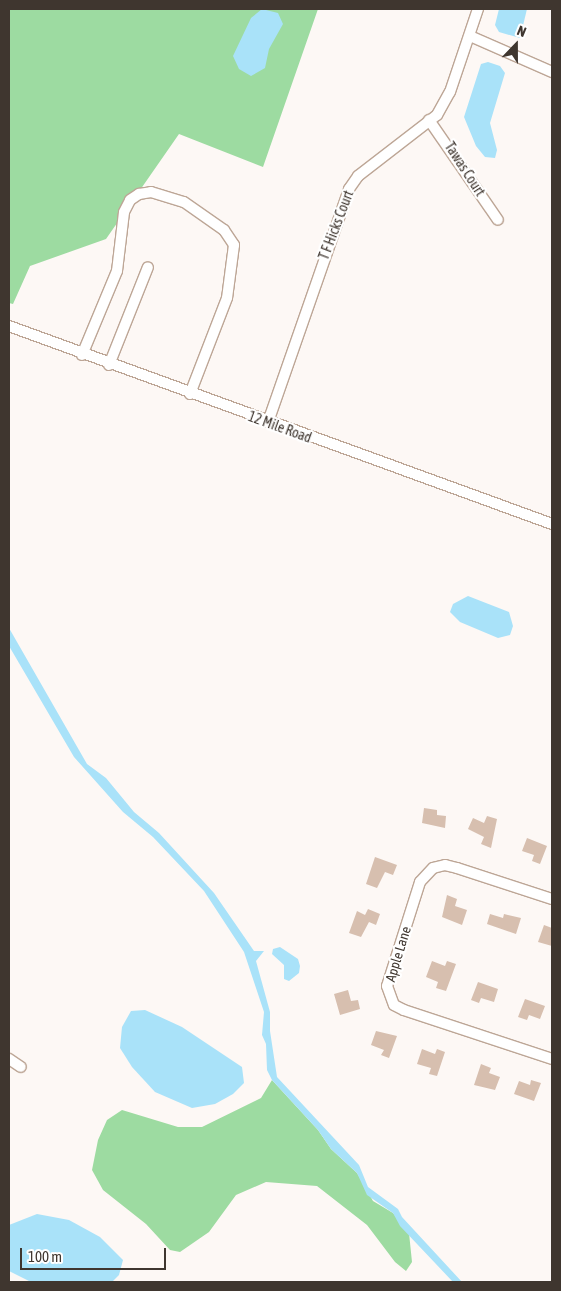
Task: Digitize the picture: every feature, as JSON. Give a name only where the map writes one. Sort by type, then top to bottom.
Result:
[{"type":"street","name":"T F Hicks Court","points":[[268,422],[349,189],[358,176],[437,115],[450,92],[478,9]]},
{"type":"street","points":[[470,36],[552,72]]},
{"type":"street","name":"Tawas Court","points":[[429,120],[441,133],[498,220]]},
{"type":"street","points":[[82,355],[117,271],[124,212],[130,200],[139,194],[151,192],[184,202],[224,230],[234,245],[227,298],[190,394]]},
{"type":"street","points":[[109,364],[148,267]]},
{"type":"street","name":"12 Mile Road","points":[[9,326],[82,355],[552,524]]},
{"type":"street","name":"Apple Lane","points":[[552,899],[457,868],[445,865],[433,868],[420,882],[387,986],[394,1005],[404,1010],[552,1059]]},
{"type":"street","points":[[9,1059],[21,1067]]},
{"type":"green space","points":[[9,9],[318,9],[263,167],[179,134],[106,239],[30,266],[13,304],[9,303]]},
{"type":"green space","points":[[272,1080],[318,1130],[331,1149],[357,1173],[373,1201],[393,1213],[409,1233],[412,1262],[406,1271],[395,1262],[367,1225],[317,1186],[266,1182],[236,1195],[209,1232],[180,1252],[170,1250],[146,1224],[103,1190],[92,1170],[98,1140],[107,1120],[122,1110],[178,1127],[202,1127],[261,1098]]},
{"type":"water","points":[[262,9],[278,13],[283,24],[269,49],[265,68],[251,76],[239,69],[233,56],[251,18]]},
{"type":"water","points":[[499,9],[527,9],[520,38],[499,32],[495,25]]},
{"type":"water","points":[[488,62],[500,66],[505,73],[490,123],[497,150],[495,158],[485,157],[476,146],[464,117],[481,64]]},
{"type":"water","points":[[468,596],[509,612],[513,626],[510,635],[498,638],[460,622],[450,612],[453,604]]},
{"type":"water","points":[[9,628],[87,764],[106,778],[134,812],[159,833],[214,893],[254,951],[264,951],[256,961],[270,1012],[270,1031],[277,1077],[359,1165],[368,1187],[398,1209],[402,1217],[462,1282],[453,1282],[400,1226],[393,1213],[367,1195],[357,1173],[331,1149],[318,1130],[272,1080],[267,1070],[266,1044],[262,1035],[264,1012],[244,952],[204,891],[153,837],[123,812],[74,757],[9,646]]},
{"type":"water","points":[[280,947],[298,959],[300,966],[299,973],[289,981],[284,979],[284,965],[272,954],[273,949]]},
{"type":"water","points":[[145,1010],[182,1027],[242,1067],[244,1083],[233,1094],[215,1104],[192,1108],[155,1092],[132,1067],[120,1048],[122,1027],[131,1011]]},
{"type":"water","points":[[37,1214],[69,1220],[100,1237],[123,1260],[119,1275],[112,1282],[31,1282],[9,1271],[9,1225]]},
{"type":"building","points":[[424,808],[437,810],[437,815],[446,816],[445,828],[422,823]]},
{"type":"building","points":[[487,816],[497,819],[491,848],[481,844],[484,837],[468,829],[473,818],[484,823]]},
{"type":"building","points":[[527,838],[547,846],[540,864],[532,861],[534,855],[522,851]]},
{"type":"building","points":[[375,857],[397,865],[393,875],[385,872],[377,888],[366,884]]},
{"type":"building","points":[[447,895],[457,899],[455,906],[467,910],[462,925],[442,917]]},
{"type":"building","points":[[368,909],[380,914],[376,925],[369,922],[361,937],[349,933],[357,911],[365,915]]},
{"type":"building","points":[[490,914],[503,918],[504,914],[521,918],[516,934],[487,924]]},
{"type":"building","points":[[544,925],[552,928],[552,946],[538,942]]},
{"type":"building","points":[[432,961],[445,966],[447,961],[456,964],[446,991],[436,988],[438,982],[426,977]]},
{"type":"building","points":[[478,982],[498,989],[494,1002],[481,998],[479,1003],[471,1000]]},
{"type":"building","points":[[348,990],[351,1001],[358,1000],[360,1009],[340,1015],[334,994]]},
{"type":"building","points":[[525,999],[545,1006],[540,1019],[529,1015],[527,1020],[518,1017]]},
{"type":"building","points":[[376,1031],[397,1036],[389,1058],[381,1055],[384,1050],[371,1045]]},
{"type":"building","points":[[422,1049],[435,1054],[437,1049],[445,1052],[437,1076],[429,1074],[431,1068],[417,1064]]},
{"type":"building","points":[[481,1064],[491,1068],[489,1073],[500,1077],[495,1090],[474,1085]]},
{"type":"building","points":[[531,1080],[541,1083],[534,1101],[514,1094],[519,1081],[530,1085]]}]
